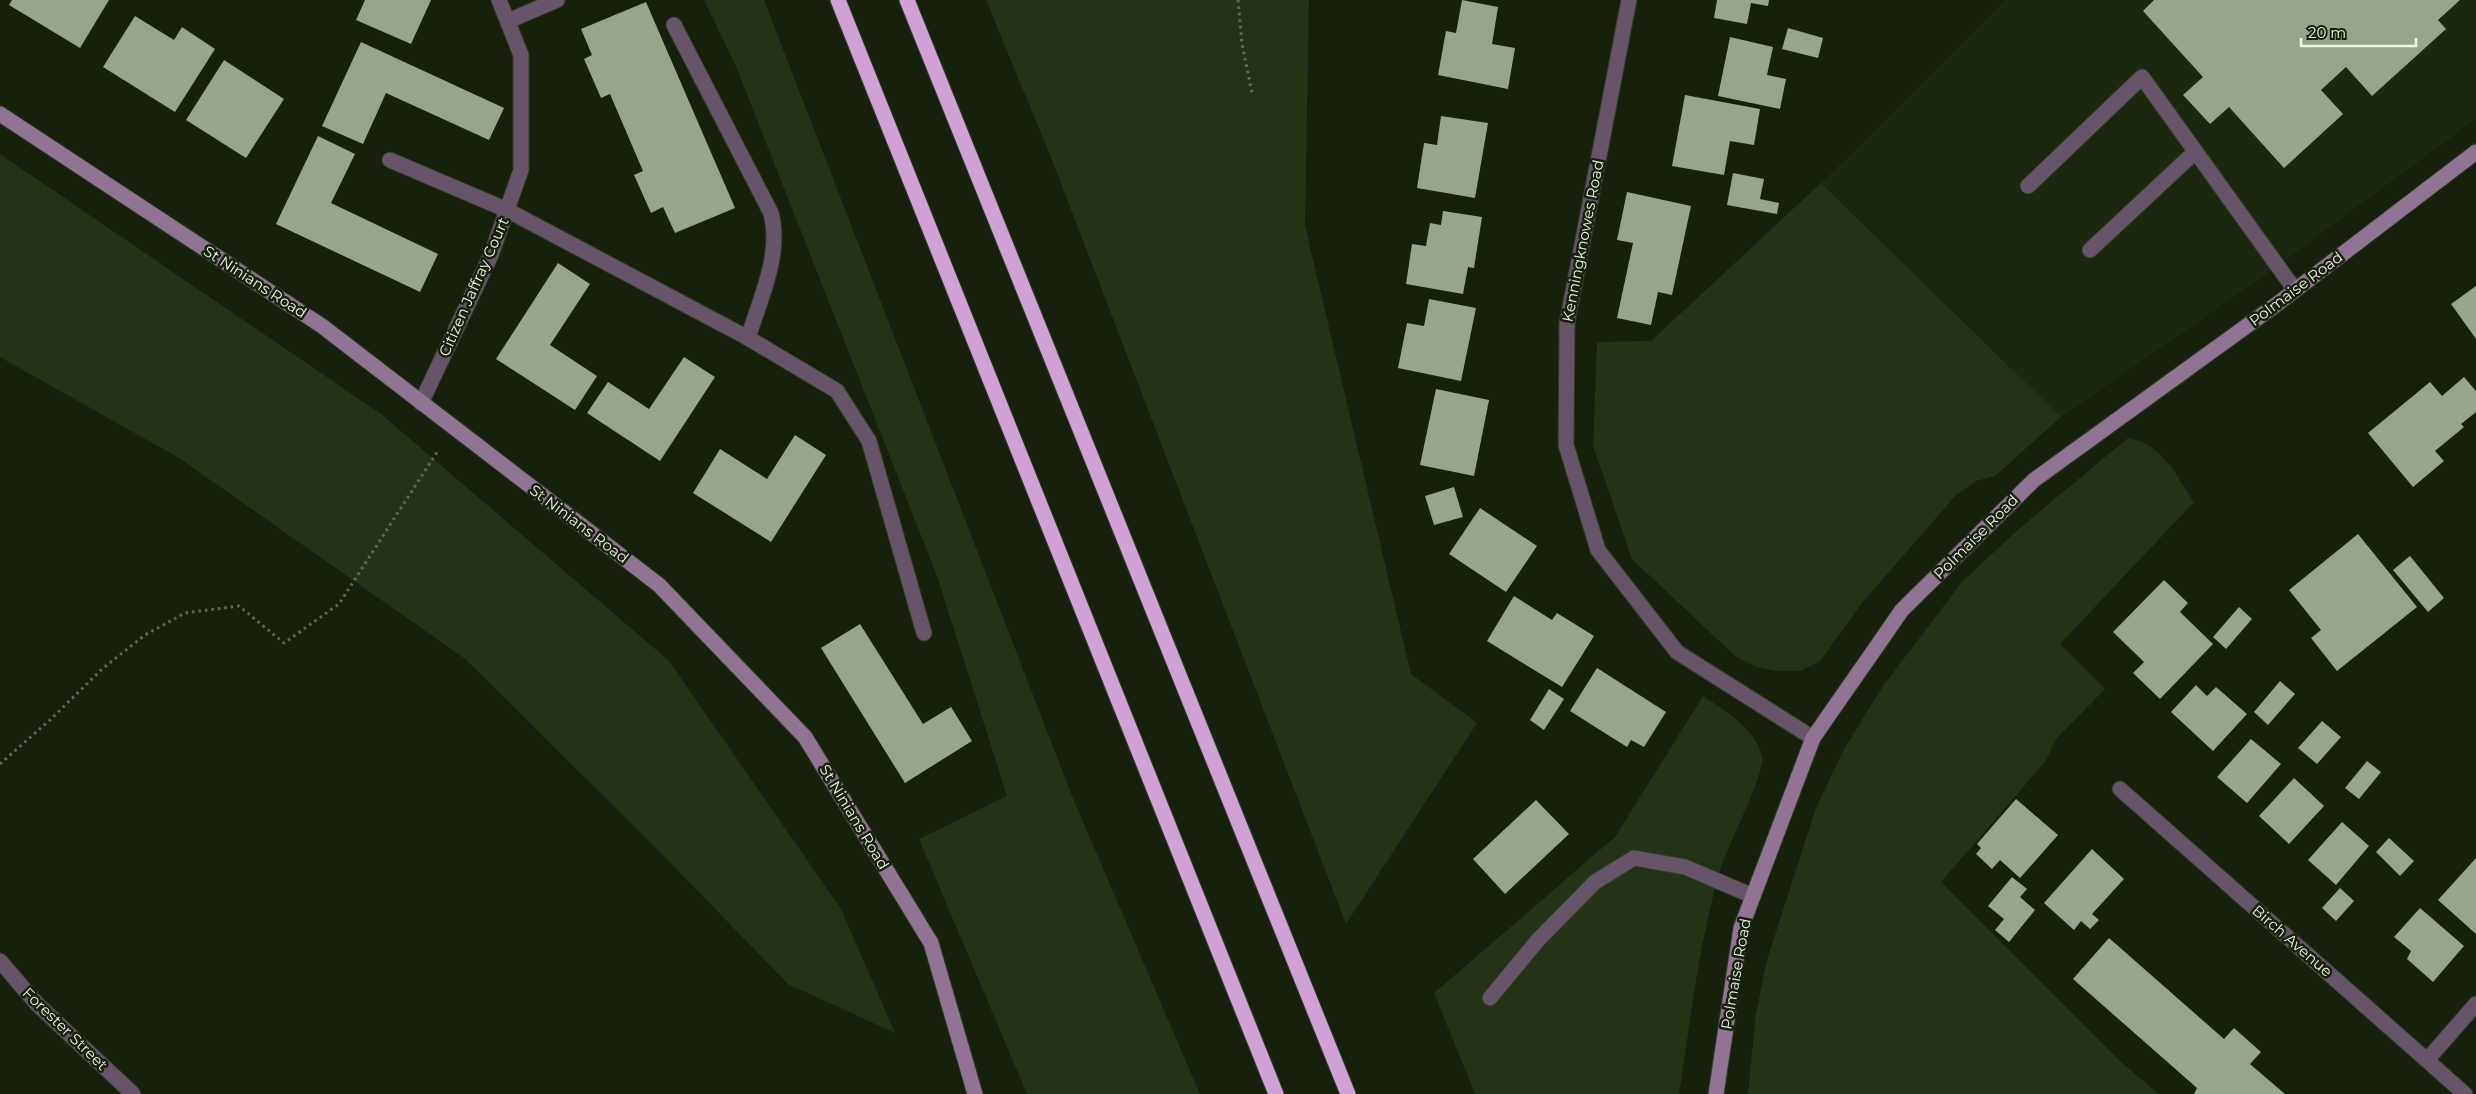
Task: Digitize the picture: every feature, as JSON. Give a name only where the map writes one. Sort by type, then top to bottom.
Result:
[{"type":"highway","points":[[838,0],[1276,1094]]},
{"type":"highway","points":[[907,0],[1348,1094]]},
{"type":"street","name":"Citizen Jaffray Court","points":[[421,403],[491,255],[521,170],[521,55],[499,0]]},
{"type":"street","points":[[508,21],[557,0]]},
{"type":"street","name":"Kenningknowes Road","points":[[1630,0],[1567,323],[1566,445],[1598,550],[1677,652],[1813,738]]},
{"type":"street","points":[[674,25],[771,213],[776,229],[773,257],[748,338]]},
{"type":"street","points":[[2028,186],[2142,77],[2295,290]]},
{"type":"street","name":"St Ninians Road","points":[[0,114],[322,326],[659,585],[805,737],[930,943],[975,1094]]},
{"type":"street","points":[[2090,250],[2195,152]]},
{"type":"street","name":"Polmaise Road","points":[[1716,1094],[1741,928],[1813,738],[1902,610],[2034,480],[2295,290],[2476,152]]},
{"type":"street","points":[[390,160],[507,210],[748,338],[836,390],[869,441],[924,633]]},
{"type":"street","name":"Birch Avenue","points":[[2120,789],[2465,1094]]},
{"type":"street","points":[[1490,998],[1538,940],[1595,882],[1634,858],[1685,868],[1753,896]]},
{"type":"street","name":"Forester Street","points":[[0,961],[37,1004],[133,1094]]},
{"type":"street","points":[[2427,1060],[2476,1004]]},
{"type":"path","points":[[1238,0],[1242,44],[1252,93]]},
{"type":"path","points":[[0,764],[51,719],[102,669],[145,635],[185,613],[239,606],[284,643],[339,604],[453,428]]},
{"type":"shaded area","points":[[704,0],[764,0],[1074,801],[1200,1094],[1027,1094],[919,839],[1007,796],[937,576],[735,64]]},
{"type":"shaded area","points":[[986,0],[1309,0],[1305,226],[1411,674],[1477,723],[1346,924],[1050,155]]},
{"type":"shaded area","points":[[2005,0],[2476,0],[2476,119],[2257,281],[2061,417],[1821,183]]},
{"type":"shaded area","points":[[0,154],[381,414],[669,661],[841,909],[895,1033],[788,984],[651,843],[464,658],[179,458],[0,357]]},
{"type":"shaded area","points":[[1821,183],[2061,417],[1995,476],[1976,481],[1956,495],[1862,603],[1820,661],[1801,671],[1776,671],[1757,667],[1735,656],[1632,559],[1593,446],[1597,342],[1651,341]]},
{"type":"shaded area","points":[[2128,438],[2140,441],[2159,454],[2174,471],[2194,502],[2060,644],[2105,689],[2056,739],[2045,762],[1941,882],[2121,1062],[2159,1094],[1748,1094],[1755,1020],[1766,963],[1816,808],[1844,749],[1883,686],[1962,582],[2021,527]]},
{"type":"shaded area","points":[[1703,696],[1747,729],[1759,747],[1762,757],[1758,778],[1721,867],[1713,895],[1696,980],[1679,1094],[1475,1094],[1434,993],[1615,837]]},
{"type":"building","points":[[12,0],[109,0],[80,48],[9,5]]},
{"type":"building","points":[[365,0],[431,0],[411,44],[356,20]]},
{"type":"building","points":[[1462,0],[1498,7],[1492,44],[1515,48],[1508,89],[1438,75],[1446,31],[1456,33]]},
{"type":"building","points":[[1717,0],[1769,0],[1768,6],[1751,3],[1747,24],[1714,18]]},
{"type":"building","points":[[2154,0],[2460,0],[2438,20],[2446,29],[2372,96],[2346,67],[2321,90],[2343,114],[2284,168],[2229,107],[2210,124],[2183,95],[2203,77],[2143,11]]},
{"type":"building","points":[[646,2],[735,208],[675,233],[663,207],[651,213],[634,175],[643,171],[610,94],[601,98],[584,59],[592,55],[581,29]]},
{"type":"building","points":[[135,16],[174,40],[182,27],[215,49],[175,112],[103,67]]},
{"type":"building","points":[[1788,28],[1823,38],[1818,58],[1782,49]]},
{"type":"building","points":[[1730,37],[1773,47],[1767,75],[1786,79],[1780,109],[1718,96]]},
{"type":"building","points":[[361,42],[504,108],[489,140],[386,93],[363,144],[322,126]]},
{"type":"building","points":[[224,60],[284,99],[246,158],[186,120]]},
{"type":"building","points":[[1685,95],[1760,109],[1754,145],[1730,141],[1724,175],[1672,166]]},
{"type":"building","points":[[1441,116],[1488,123],[1475,198],[1417,188],[1424,143],[1437,145]]},
{"type":"building","points":[[318,136],[355,154],[331,203],[438,254],[420,292],[276,224]]},
{"type":"building","points":[[1733,173],[1764,179],[1760,199],[1779,203],[1777,214],[1727,205]]},
{"type":"building","points":[[1627,192],[1691,206],[1672,295],[1658,292],[1651,325],[1617,318],[1633,243],[1617,240]]},
{"type":"building","points":[[1443,211],[1482,217],[1474,268],[1468,267],[1463,294],[1406,284],[1412,244],[1426,246],[1430,223],[1441,225]]},
{"type":"building","points":[[558,263],[590,284],[550,345],[597,376],[575,410],[496,359]]},
{"type":"building","points":[[2476,286],[2476,339],[2451,304]]},
{"type":"building","points":[[1429,299],[1476,308],[1461,381],[1398,368],[1407,323],[1424,326]]},
{"type":"building","points":[[684,357],[715,377],[660,461],[587,413],[608,382],[649,409]]},
{"type":"building","points":[[2464,377],[2476,391],[2476,412],[2461,424],[2464,427],[2435,451],[2444,461],[2413,487],[2368,433],[2430,382],[2442,396]]},
{"type":"building","points":[[1436,389],[1489,400],[1474,476],[1420,465]]},
{"type":"building","points":[[795,435],[826,455],[771,542],[693,493],[720,449],[767,479]]},
{"type":"building","points":[[1454,487],[1463,517],[1434,525],[1425,496]]},
{"type":"building","points":[[1480,508],[1537,546],[1506,592],[1449,554]]},
{"type":"building","points":[[2358,534],[2417,607],[2337,671],[2311,638],[2321,630],[2289,590]]},
{"type":"building","points":[[2410,556],[2444,598],[2428,612],[2393,570]]},
{"type":"building","points":[[2164,580],[2188,603],[2180,612],[2213,644],[2160,699],[2133,673],[2144,662],[2113,632]]},
{"type":"building","points":[[1514,596],[1552,620],[1557,613],[1594,636],[1562,687],[1487,641]]},
{"type":"building","points":[[2239,607],[2252,619],[2226,649],[2213,637]]},
{"type":"building","points":[[860,624],[923,724],[951,707],[972,741],[905,783],[821,648]]},
{"type":"building","points":[[1597,668],[1666,712],[1644,747],[1631,740],[1627,747],[1570,711]]},
{"type":"building","points":[[2280,681],[2295,694],[2268,725],[2254,712]]},
{"type":"building","points":[[2196,685],[2207,696],[2216,687],[2247,714],[2213,751],[2171,712]]},
{"type":"building","points":[[1549,689],[1564,699],[1544,730],[1530,720]]},
{"type":"building","points":[[2322,721],[2341,737],[2317,764],[2298,748]]},
{"type":"building","points":[[2251,739],[2281,764],[2247,803],[2217,777]]},
{"type":"building","points":[[2367,761],[2381,772],[2359,799],[2345,788]]},
{"type":"building","points":[[2294,778],[2324,806],[2289,844],[2259,816]]},
{"type":"building","points":[[2016,799],[2058,835],[2020,878],[2000,860],[1992,869],[1976,854],[1981,848],[1977,844]]},
{"type":"building","points":[[1536,800],[1569,834],[1505,894],[1473,859]]},
{"type":"building","points":[[2342,822],[2369,846],[2336,885],[2308,860]]},
{"type":"building","points":[[2389,838],[2414,861],[2400,876],[2376,852]]},
{"type":"building","points":[[2092,849],[2124,879],[2092,914],[2099,920],[2090,929],[2081,921],[2074,930],[2044,903]]},
{"type":"building","points":[[2476,858],[2476,934],[2438,900]]},
{"type":"building","points":[[2012,877],[2027,889],[2020,897],[2035,910],[2009,942],[1995,930],[2004,919],[1988,906]]},
{"type":"building","points":[[2340,888],[2354,901],[2336,921],[2322,908]]},
{"type":"building","points":[[2420,908],[2464,946],[2433,982],[2407,959],[2411,951],[2394,937]]},
{"type":"building","points":[[2109,938],[2224,1039],[2234,1028],[2261,1052],[2250,1064],[2285,1094],[2194,1094],[2197,1088],[2073,979]]}]
